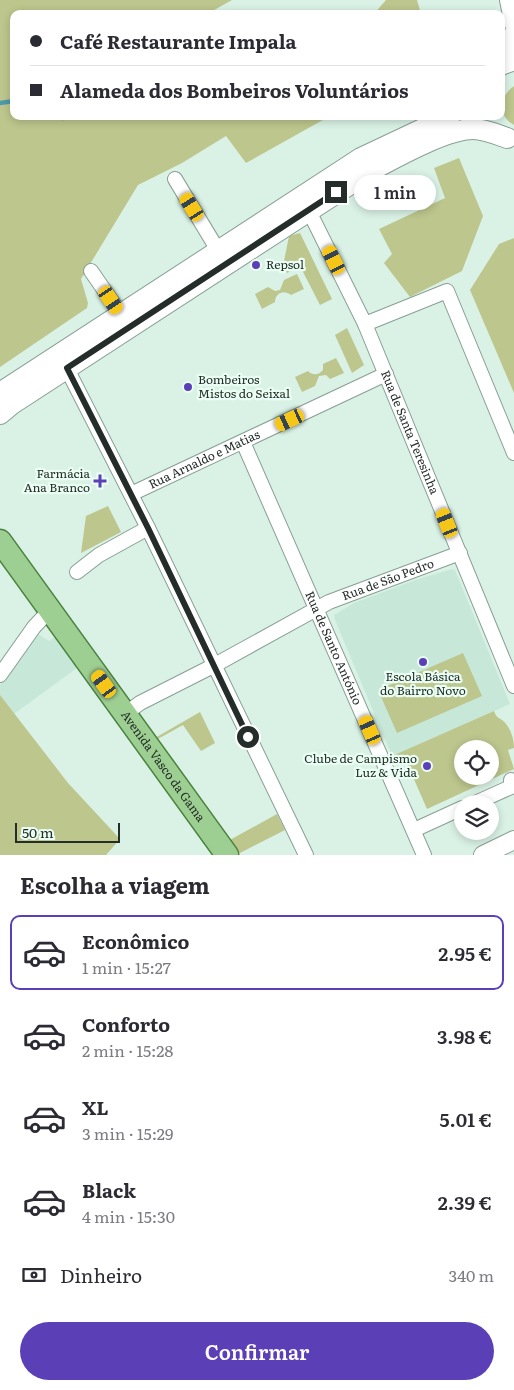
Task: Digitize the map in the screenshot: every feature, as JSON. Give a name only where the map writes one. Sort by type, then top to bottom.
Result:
[{"type":"main road","points":[[0,394],[63,361],[223,257],[305,203],[361,158],[442,120]]},
{"type":"main road","points":[[487,120],[490,125],[510,139]]},
{"type":"main road","points":[[305,203],[448,135],[475,129],[510,139]]},
{"type":"main road","points":[[0,414],[63,361]]},
{"type":"main road","name":"Avenida Vasco da Gama","points":[[0,541],[227,855]]},
{"type":"street","points":[[509,0],[514,25]]},
{"type":"street","points":[[507,63],[514,32]]},
{"type":"street","points":[[175,178],[223,257]]},
{"type":"street","name":"Rua de Santa Teresinha","points":[[305,203],[365,324],[514,686]]},
{"type":"street","points":[[91,271],[125,321]]},
{"type":"street","points":[[365,324],[447,291],[514,453]]},
{"type":"street","points":[[63,361],[148,528],[213,666],[306,855]]},
{"type":"street","name":"Rua Arnaldo e Matias","points":[[131,494],[386,374]]},
{"type":"street","name":"Rua de Santo António","points":[[242,442],[318,609],[424,855]]},
{"type":"street","points":[[77,572],[99,555],[148,528]]},
{"type":"street","name":"Rua de São Pedro","points":[[125,714],[140,703],[318,609],[460,553]]},
{"type":"street","points":[[0,676],[48,606]]},
{"type":"street","points":[[493,795],[510,787],[511,780]]},
{"type":"street","points":[[414,830],[454,812]]},
{"type":"street","points":[[483,855],[514,840]]},
{"type":"shaded area","name":"Escola Básica do Bairro Novo","points":[[452,569],[455,570],[510,704],[392,756],[334,615],[354,603],[415,580]]},
{"type":"shaded area","points":[[38,634],[49,641],[55,637],[77,668],[14,714],[0,695],[0,685]]},
{"type":"green space","points":[[0,0],[232,0],[214,10],[10,10],[10,120],[323,120],[246,163],[226,136],[182,163],[138,185],[81,279],[88,303],[87,308],[0,367]]},
{"type":"green space","points":[[386,0],[417,0],[420,10],[377,10]]},
{"type":"green space","points":[[514,86],[514,125],[505,117],[505,95]]},
{"type":"green space","points":[[459,158],[483,216],[462,271],[410,297],[384,263],[392,254],[379,229],[445,198],[434,168]]},
{"type":"green space","points":[[300,233],[332,299],[320,305],[300,266],[287,273],[283,266],[289,236]]},
{"type":"green space","points":[[514,238],[514,393],[470,290],[499,244]]},
{"type":"green space","points":[[297,274],[304,289],[291,295],[286,292],[280,293],[275,302],[262,309],[255,294],[268,287],[275,291],[280,290],[284,280]]},
{"type":"green space","points":[[347,328],[364,365],[352,373],[335,335]]},
{"type":"green space","points":[[336,358],[344,373],[330,379],[326,375],[319,376],[315,386],[302,392],[295,377],[308,371],[312,374],[318,374],[323,370],[323,364]]},
{"type":"green space","points":[[108,506],[121,532],[81,553],[86,516]]},
{"type":"green space","points":[[463,653],[482,696],[397,733],[378,690]]},
{"type":"green space","points":[[0,695],[68,783],[120,839],[106,855],[0,855]]},
{"type":"green space","points":[[494,711],[496,716],[505,723],[511,732],[513,740],[514,748],[508,750],[514,769],[499,776],[499,740],[454,740],[454,785],[479,785],[427,809],[406,761],[398,760],[392,756]]},
{"type":"green space","points":[[200,712],[215,743],[201,751],[183,725],[156,740],[155,738]]},
{"type":"green space","points":[[277,814],[285,830],[238,854],[228,841]]},
{"type":"waterway","points":[[0,103],[10,102]]},
{"type":"place","name":"Repsol","points":[[256,265]]},
{"type":"place","name":"Bombeiros Mistos do Seixal","points":[[188,387]]},
{"type":"place","name":"Farmácia Ana Branco","points":[[100,481]]},
{"type":"place","name":"Escola Básica do Bairro Novo","points":[[423,662]]},
{"type":"place","name":"Clube de Campismo Luz & Vida","points":[[427,766]]},
{"type":"route","points":[[248,737],[148,528],[67,368],[336,192]]}]
